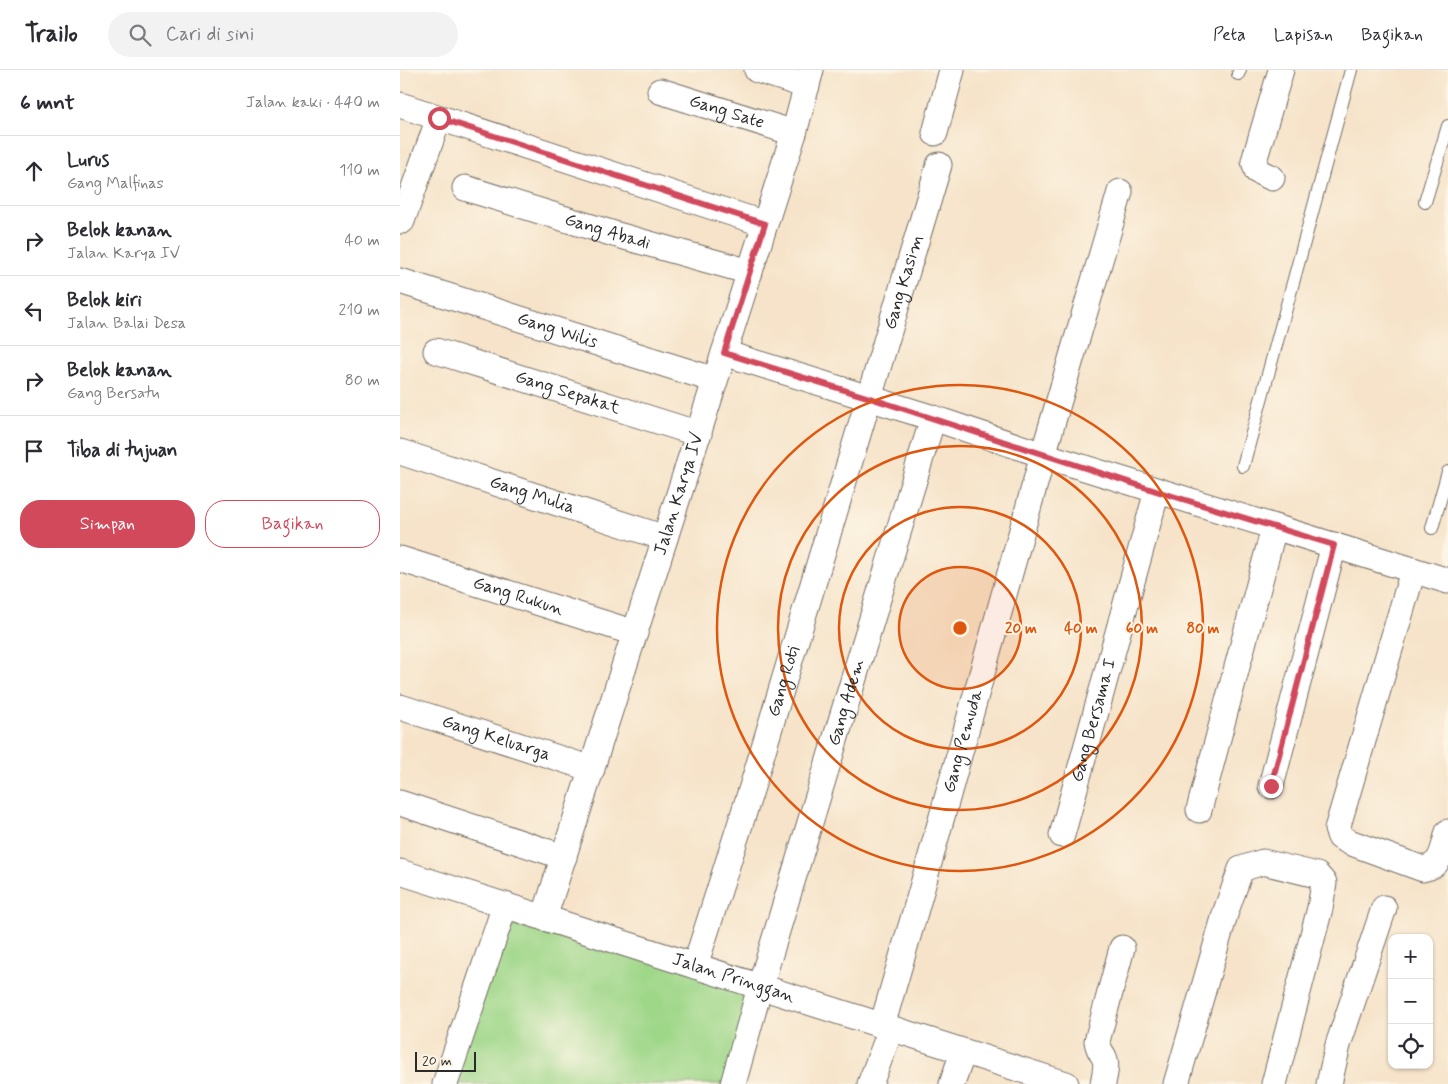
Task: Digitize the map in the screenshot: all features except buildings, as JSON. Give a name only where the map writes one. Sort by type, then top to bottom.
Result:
[{"type":"street","points":[[757,70],[809,78]]},
{"type":"street","points":[[935,132],[952,70]]},
{"type":"street","points":[[1272,178],[1256,171],[1254,161],[1281,70]]},
{"type":"street","name":"Jalan Karya IV","points":[[544,918],[794,133],[809,78]]},
{"type":"street","name":"Gang Sate","points":[[660,91],[794,133]]},
{"type":"street","points":[[400,105],[765,224]]},
{"type":"street","points":[[402,221],[439,118]]},
{"type":"street","name":"Gang Kasim","points":[[870,398],[939,166]]},
{"type":"street","name":"Gang Abadi","points":[[465,188],[614,234],[750,272]]},
{"type":"street","name":"Gang Pemuda","points":[[870,1084],[925,878],[1043,455],[1120,192]]},
{"type":"street","name":"Gang Wilis","points":[[400,281],[716,380]]},
{"type":"street","name":"Gang Sepakat","points":[[436,351],[699,434]]},
{"type":"street","points":[[724,353],[933,418],[1156,491],[1448,581]]},
{"type":"street","name":"Gang Roti","points":[[695,966],[752,787],[870,398]]},
{"type":"street","name":"Gang Adem","points":[[733,1084],[760,987],[933,418]]},
{"type":"street","name":"Gang Mulia","points":[[400,452],[665,538]]},
{"type":"street","name":"Gang Bersama I","points":[[1062,835],[1156,491]]},
{"type":"street","points":[[1199,810],[1274,528]]},
{"type":"street","points":[[1271,786],[1334,545]]},
{"type":"street","name":"Gang Rukun","points":[[400,559],[635,633]]},
{"type":"street","points":[[1413,571],[1337,829],[1340,837],[1349,842],[1423,869],[1432,868],[1438,862],[1448,832]]},
{"type":"street","name":"Gang Keluarga","points":[[400,707],[592,769]]},
{"type":"street","points":[[400,802],[564,857]]},
{"type":"street","points":[[1176,1084],[1226,911],[1241,868],[1263,862],[1317,875],[1324,882],[1320,908],[1274,1084]]},
{"type":"street","name":"Jalan Pringgan","points":[[402,879],[544,918],[1059,1083]]},
{"type":"street","points":[[444,1084],[505,906]]},
{"type":"street","points":[[1329,1084],[1338,1044],[1384,908]]},
{"type":"street","points":[[1103,1084],[1106,1066],[1105,1058],[1101,1054],[1097,1042],[1122,948]]},
{"type":"street","points":[[952,1084],[964,1052]]},
{"type":"lane","points":[[1243,466],[1351,70]]},
{"type":"lane","points":[[1425,202],[1448,126]]},
{"type":"lane","points":[[1432,528],[1448,472]]},
{"type":"green space","points":[[502,913],[754,991],[725,1084],[449,1084]]},
{"type":"route","points":[[439,118],[765,224],[724,353],[933,418],[1156,491],[1334,545],[1271,786]]}]
